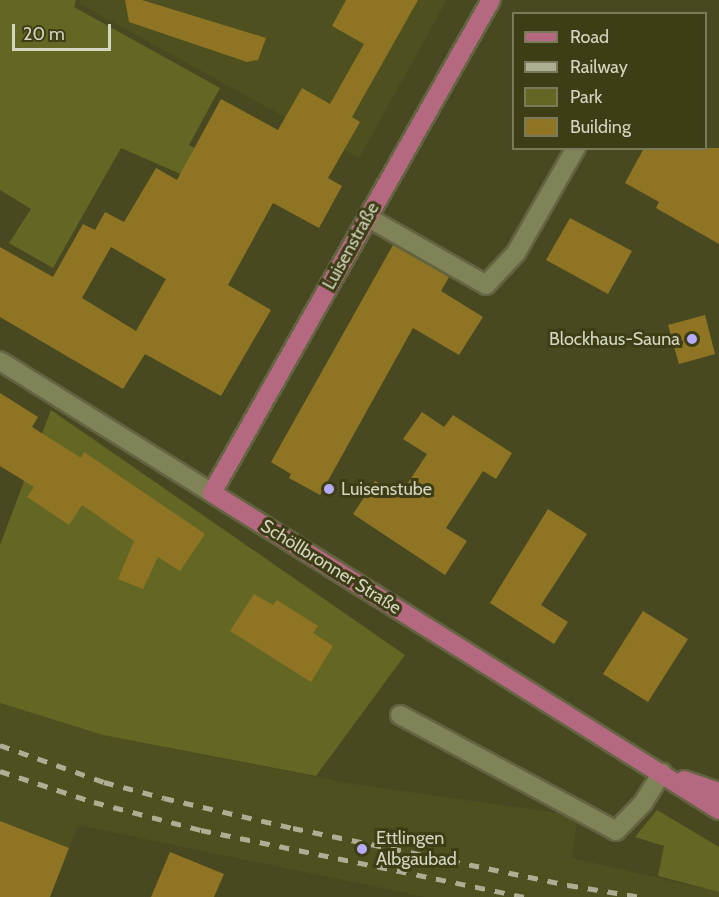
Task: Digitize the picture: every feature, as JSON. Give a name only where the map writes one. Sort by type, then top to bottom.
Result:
[{"type":"main road","name":"Luisenstraße","points":[[212,493],[491,0]]},
{"type":"main road","name":"Schöllbronner Straße","points":[[212,493],[719,810]]},
{"type":"main road","name":"Schöllbronner Straße","points":[[662,773],[719,792]]},
{"type":"street","points":[[367,217],[486,285],[516,253],[575,150]]},
{"type":"street","name":"Schöllbronner Straße","points":[[0,361],[212,493]]},
{"type":"street","points":[[399,715],[616,831],[643,803],[662,773]]},
{"type":"shaded area","points":[[81,0],[447,0],[359,158],[80,4]]},
{"type":"shaded area","points":[[0,703],[103,735],[353,784],[578,816],[572,858],[719,892],[719,897],[425,897],[78,825],[50,897],[0,897]]},
{"type":"green space","points":[[0,0],[76,0],[74,7],[220,88],[189,145],[216,160],[201,183],[121,148],[53,268],[9,243],[31,209],[0,190]]},
{"type":"green space","points":[[51,410],[405,655],[316,776],[103,735],[0,703],[0,545]]},
{"type":"green space","points":[[657,810],[719,847],[719,892],[658,876],[664,846],[635,837]]},
{"type":"building","points":[[125,0],[142,0],[266,38],[258,60],[247,62],[129,22]]},
{"type":"building","points":[[346,0],[418,0],[352,117],[360,122],[328,178],[342,186],[319,228],[273,203],[228,285],[271,310],[221,396],[145,354],[123,389],[0,317],[0,247],[53,277],[83,224],[95,230],[105,212],[124,222],[156,168],[177,180],[221,99],[278,130],[302,88],[330,104],[364,44],[332,26]],"holes":[[[111,247],[166,279],[136,331],[82,298]]]},
{"type":"building","points":[[719,148],[719,244],[656,208],[659,202],[625,183],[643,150]]},
{"type":"building","points":[[570,218],[632,251],[608,294],[546,260]]},
{"type":"building","points":[[393,245],[449,277],[441,291],[483,317],[459,355],[413,328],[320,495],[289,478],[291,474],[271,462]]},
{"type":"building","name":"Blockhaus-Sauna","points":[[705,315],[715,354],[679,364],[668,325]]},
{"type":"building","points":[[0,393],[38,417],[32,427],[81,458],[84,452],[205,534],[180,571],[158,557],[143,589],[118,579],[134,541],[82,505],[69,525],[27,497],[34,487],[0,466]]},
{"type":"building","points":[[422,412],[444,427],[453,415],[512,453],[496,479],[483,471],[446,528],[467,541],[445,575],[353,514],[375,481],[400,495],[427,454],[403,439]]},
{"type":"building","points":[[548,509],[587,534],[541,605],[568,622],[554,644],[490,603]]},
{"type":"building","points":[[254,594],[273,605],[277,600],[318,626],[313,633],[333,646],[311,682],[230,631]]},
{"type":"building","points":[[643,611],[688,639],[648,702],[603,674]]},
{"type":"building","points":[[0,821],[69,848],[50,897],[0,897]]},
{"type":"building","points":[[170,852],[224,874],[214,897],[151,897]]},
{"type":"railway","points":[[0,745],[104,782],[164,798],[293,828],[568,885],[641,897]]},
{"type":"railway","points":[[0,771],[94,802],[201,830],[524,897]]},
{"type":"place","name":"Blockhaus-Sauna","points":[[692,339]]},
{"type":"place","name":"Luisenstube","points":[[329,489]]},
{"type":"place","name":"Ettlingen Albgaubad","points":[[362,849]]}]
